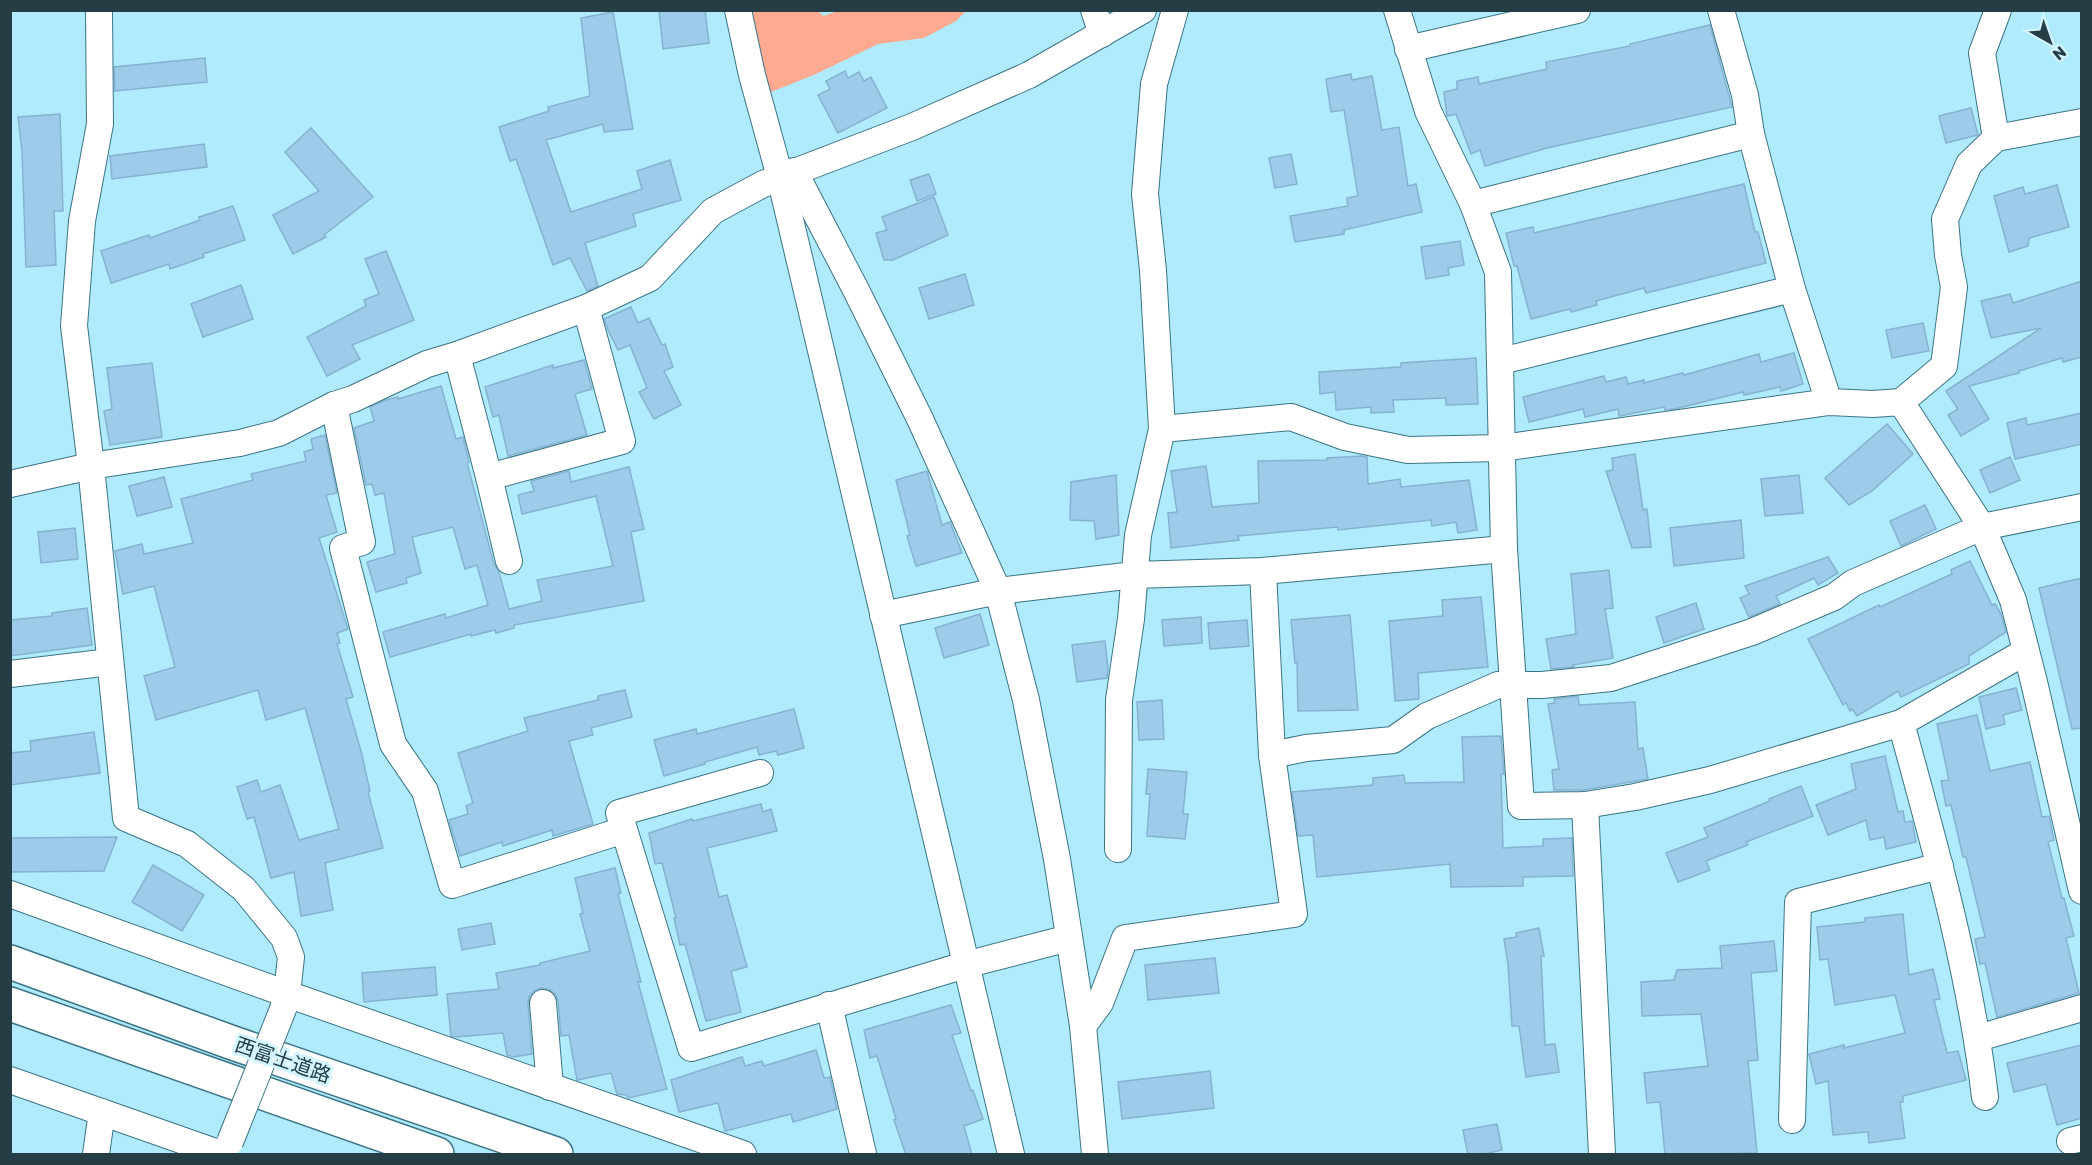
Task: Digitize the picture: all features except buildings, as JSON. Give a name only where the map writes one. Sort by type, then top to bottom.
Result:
[{"type":"highway","name":"西富士道路","points":[[10,962],[233,1043],[556,1155]]},
{"type":"highway","name":"西富士道路","points":[[10,1004],[437,1155]]},
{"type":"street","points":[[10,1080],[102,1112],[225,1150],[285,1002],[291,957],[285,939],[244,889],[187,844],[126,818],[92,466],[74,326],[82,221],[100,124],[99,10]]},
{"type":"street","points":[[738,10],[755,85],[787,174],[883,615],[1011,1155]]},
{"type":"street","points":[[10,484],[92,466],[240,443],[279,432],[427,364],[586,308],[650,278],[713,211],[763,183],[912,127],[1029,75],[1098,22],[1143,10]]},
{"type":"street","points":[[1118,849],[1119,700],[1131,619],[1138,535],[1162,429],[1153,270],[1145,194],[1154,84],[1175,10]]},
{"type":"street","points":[[1397,10],[1428,111],[1473,204],[1498,272],[1504,549],[1521,806],[1585,805],[1635,797],[1710,780],[1901,723],[2025,652]]},
{"type":"street","points":[[1408,49],[1577,10]]},
{"type":"street","points":[[1721,10],[1745,95],[1751,134],[1792,289],[1829,402]]},
{"type":"street","points":[[1996,138],[1982,53],[1998,10]]},
{"type":"street","points":[[1162,429],[1291,417],[1345,437],[1408,450],[1502,448],[1829,402],[1873,404],[1901,402],[1944,366],[1954,287],[1945,219],[1969,164],[1996,138],[2082,122]]},
{"type":"street","points":[[1473,204],[1751,134]]},
{"type":"street","points":[[787,174],[856,290],[920,419],[998,591],[1026,700],[1057,859],[1083,1026],[1095,1155]]},
{"type":"street","points":[[1501,361],[1792,289]]},
{"type":"street","points":[[489,477],[622,441],[586,308]]},
{"type":"street","points":[[457,355],[509,561]]},
{"type":"street","points":[[1901,402],[1982,527],[2013,600],[2082,891]]},
{"type":"street","points":[[334,405],[362,542],[343,548],[393,744],[425,791],[452,885],[624,830]]},
{"type":"street","points":[[1272,755],[1306,748],[1394,740],[1428,716],[1498,685],[1542,685],[1611,678],[1752,632],[1834,597],[1853,583],[1982,527],[2082,507]]},
{"type":"street","points":[[883,615],[998,591],[1134,575],[1263,571],[1504,549]]},
{"type":"street","points":[[1083,1026],[1100,1004],[1125,938],[1294,915],[1272,755],[1263,571]]},
{"type":"street","points":[[10,674],[110,662]]},
{"type":"street","points":[[1901,723],[1940,866],[1978,1038],[1985,1097]]},
{"type":"street","points":[[760,773],[619,813],[691,1047],[965,965],[1069,938]]},
{"type":"street","points":[[1585,805],[1602,1155]]},
{"type":"street","points":[[1792,1120],[1798,902],[1940,866]]},
{"type":"street","points":[[10,894],[285,1002],[550,1087],[743,1155]]},
{"type":"street","points":[[543,1003],[550,1087]]},
{"type":"street","points":[[829,1005],[863,1155]]},
{"type":"street","points":[[1978,1038],[2082,1008]]},
{"type":"street","points":[[96,1155],[102,1112]]},
{"type":"shaded area","points":[[841,10],[966,11],[956,21],[924,38],[878,44],[816,74],[771,92],[752,75],[741,11],[818,11],[823,16]]}]
